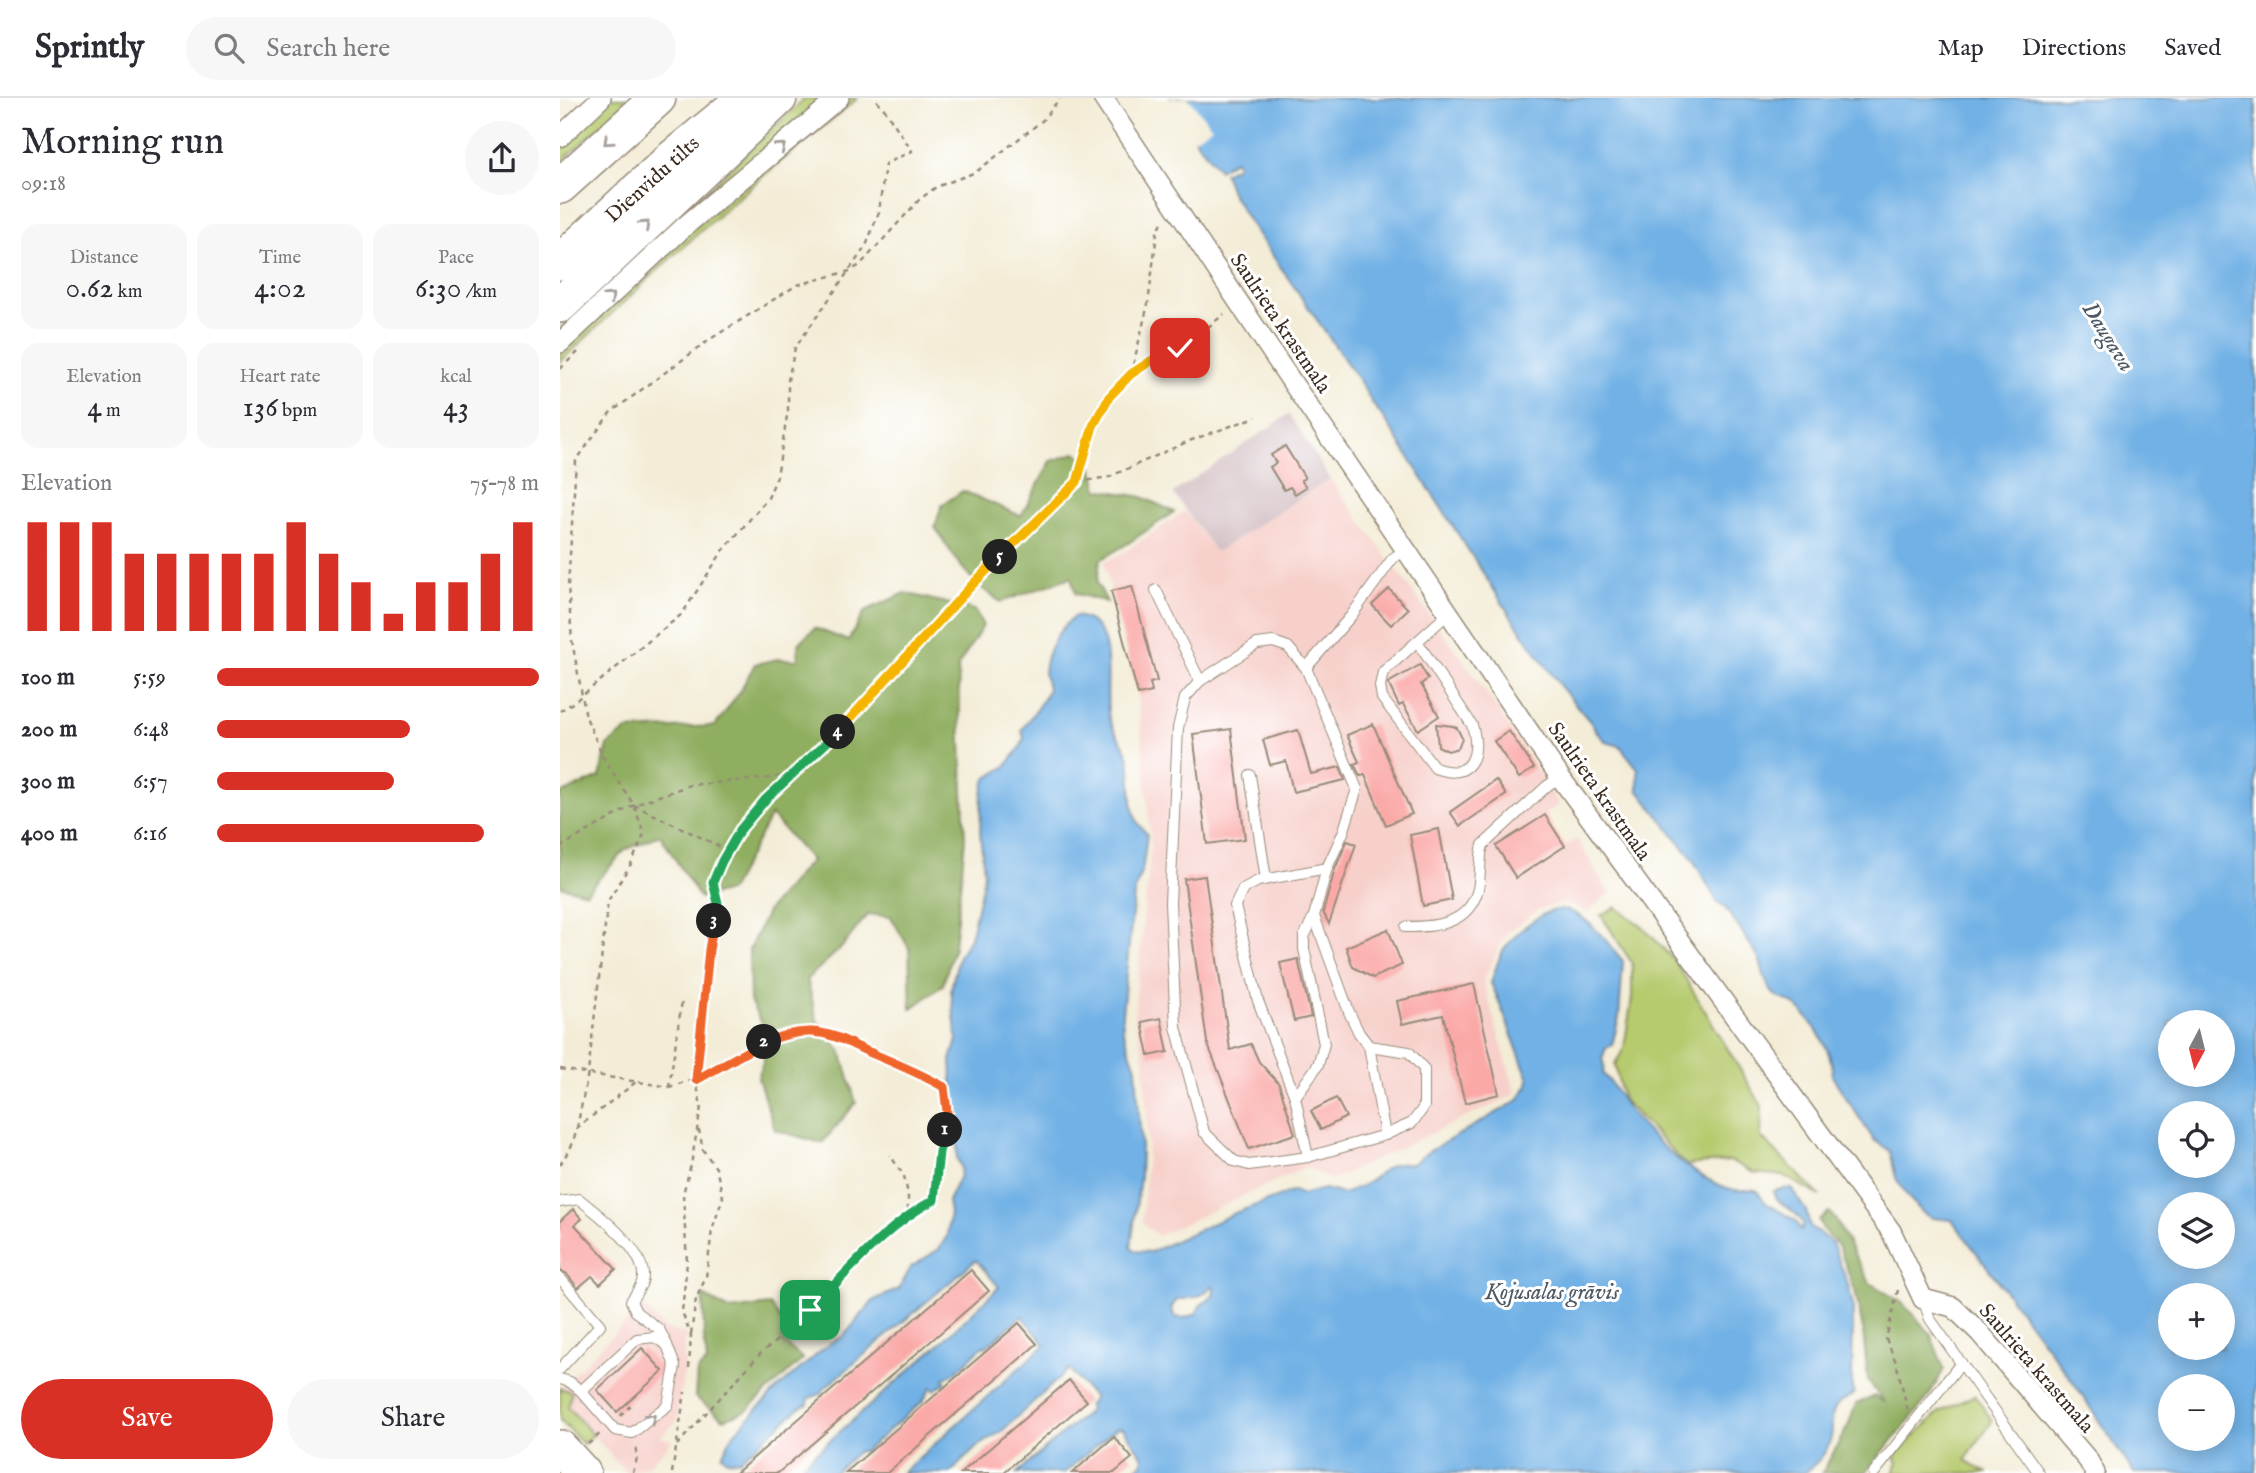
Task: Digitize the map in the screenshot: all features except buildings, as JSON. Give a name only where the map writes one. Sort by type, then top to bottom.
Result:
[{"type":"highway","points":[[560,186],[658,98]]},
{"type":"highway","name":"Dienvidu tilts","points":[[560,230],[654,143],[708,98]]},
{"type":"highway","name":"Dienvidu tilts","points":[[560,262],[670,160],[745,98]]},
{"type":"highway","points":[[560,305],[779,98]]},
{"type":"highway","points":[[560,1448],[583,1473]]},
{"type":"street","points":[[560,137],[601,98]]},
{"type":"street","points":[[560,343],[685,226],[839,98]]},
{"type":"street","name":"Saulrieta krastmala","points":[[1103,98],[1560,776],[1891,1231],[1923,1299],[1953,1307],[1980,1333],[2088,1461],[2095,1473]]},
{"type":"lane","points":[[1306,668],[1351,616],[1393,558],[1406,550]]},
{"type":"lane","points":[[1156,590],[1200,681]]},
{"type":"lane","points":[[1417,641],[1472,725],[1477,741],[1476,753],[1469,765],[1458,771],[1447,772],[1435,768],[1382,698],[1380,685],[1383,672],[1417,641],[1449,613]]},
{"type":"lane","points":[[1295,1097],[1318,1065],[1324,1044],[1304,949],[1304,937],[1314,916],[1327,868],[1343,834],[1357,789],[1306,668],[1288,648],[1273,642],[1257,644],[1200,681],[1185,698],[1178,728],[1170,903],[1176,1027],[1204,1132],[1234,1161],[1249,1166],[1308,1157],[1385,1135],[1412,1123],[1424,1107],[1424,1069],[1409,1052],[1369,1046]]},
{"type":"lane","points":[[1250,775],[1266,879]]},
{"type":"lane","points":[[1406,927],[1434,927],[1454,919],[1472,906],[1478,887],[1483,845],[1560,776]]},
{"type":"lane","points":[[1308,1157],[1295,1097],[1258,1001],[1235,906],[1243,889],[1258,881],[1327,868]]},
{"type":"lane","points":[[1314,916],[1349,1012],[1369,1046],[1385,1135]]},
{"type":"lane","points":[[560,1202],[579,1199],[614,1227],[640,1262],[643,1281],[631,1301],[636,1312],[659,1329],[675,1366],[668,1405],[632,1433],[615,1430],[581,1391],[570,1382],[560,1379]]},
{"type":"lane","points":[[560,1278],[600,1325],[560,1369]]},
{"type":"lane","points":[[1923,1299],[1930,1319],[2039,1473]]},
{"type":"lane","points":[[581,1391],[637,1339],[654,1337],[667,1345]]},
{"type":"lane","points":[[1874,1473],[1961,1363]]},
{"type":"path","points":[[560,711],[682,614],[722,551],[768,498],[778,476],[788,410],[788,380],[796,348],[866,246],[879,212],[886,164],[912,152],[874,98]]},
{"type":"path","points":[[560,1165],[578,1128],[588,1073],[608,901],[632,862],[644,834],[634,805],[605,761],[586,717],[582,696],[572,641],[568,586],[576,461],[610,412],[712,338],[797,285],[850,271],[860,265],[919,200],[936,187],[976,172],[1043,120],[1060,98]]},
{"type":"path","points":[[1131,374],[1148,304],[1157,233],[1162,221],[1177,209]]},
{"type":"path","points":[[691,1335],[682,1312],[687,1262],[683,1194],[699,1127],[701,1107],[696,1080],[709,950],[718,903],[713,882],[722,861],[740,830],[766,799],[842,729],[972,585],[1077,482],[1093,426],[1109,397],[1131,374],[1169,349],[1180,348],[1200,338],[1207,328],[1240,302]]},
{"type":"path","points":[[560,369],[580,351]]},
{"type":"path","points":[[1077,482],[1109,477],[1189,440],[1256,416]]},
{"type":"path","points":[[560,847],[634,805],[690,785],[771,778],[792,773]]},
{"type":"path","points":[[634,805],[729,850]]},
{"type":"path","points":[[669,1087],[682,1001]]},
{"type":"path","points":[[560,1069],[669,1087],[696,1080],[762,1042],[791,1034],[813,1032],[847,1039],[944,1087],[948,1120],[939,1152],[934,1200],[919,1208],[860,1259],[796,1325],[761,1353],[677,1445]]},
{"type":"path","points":[[578,1128],[638,1081]]},
{"type":"path","points":[[687,1380],[696,1299],[706,1278],[712,1230],[723,1198],[716,1168],[703,1150],[699,1127]]},
{"type":"path","points":[[890,1155],[904,1177],[908,1194],[908,1210],[901,1223]]},
{"type":"path","points":[[1906,1263],[1886,1339],[1896,1362],[1913,1425]]},
{"type":"path","points":[[672,1473],[685,1393]]},
{"type":"path","points":[[632,1433],[637,1458],[633,1473]]},
{"type":"shaded area","points":[[1289,414],[1330,479],[1216,552],[1173,493]]},
{"type":"shaded area","points":[[1330,479],[1482,686],[1559,804],[1545,815],[1565,846],[1577,839],[1609,893],[1588,912],[1564,903],[1538,910],[1506,934],[1483,981],[1516,1094],[1332,1180],[1305,1167],[1158,1236],[1142,1222],[1148,1144],[1144,1059],[1134,1016],[1151,844],[1138,695],[1104,562],[1123,553],[1185,511],[1216,552]]},
{"type":"shaded area","points":[[642,1306],[666,1329],[686,1335],[683,1355],[685,1361],[677,1421],[660,1437],[672,1441],[649,1465],[627,1473],[567,1407],[560,1388]]},
{"type":"green space","points":[[608,98],[631,98],[560,163],[560,145]]},
{"type":"green space","points":[[805,98],[827,98],[560,335],[560,329]]},
{"type":"green space","points":[[848,98],[858,98],[762,177],[675,254],[560,362],[560,354],[691,231]]},
{"type":"green space","points":[[1075,453],[1091,461],[1098,489],[1142,497],[1174,512],[1100,560],[1097,583],[1107,602],[1076,594],[1071,577],[1001,602],[971,578],[935,527],[942,505],[963,491],[1021,516],[1051,461]]},
{"type":"green space","points":[[905,593],[975,610],[983,626],[958,666],[965,840],[954,947],[943,985],[911,1009],[909,948],[891,917],[868,914],[842,947],[807,979],[817,1020],[841,1051],[856,1103],[822,1143],[775,1130],[758,1078],[770,1038],[750,1001],[749,950],[768,910],[811,860],[771,815],[730,891],[700,898],[660,835],[625,850],[586,893],[560,886],[560,794],[600,777],[608,745],[627,730],[715,726],[739,693],[755,664],[778,659],[798,660],[798,644],[815,628],[848,641],[865,611]]},
{"type":"green space","points":[[1616,907],[1644,928],[1675,961],[1762,1106],[1761,1137],[1820,1196],[1784,1176],[1754,1173],[1731,1161],[1686,1165],[1623,1100],[1615,1065],[1624,1048],[1632,998],[1632,963],[1601,915]]},
{"type":"green space","points":[[1829,1212],[1870,1283],[1901,1302],[1930,1333],[1944,1369],[1927,1399],[1865,1473],[1822,1473],[1848,1426],[1856,1404],[1875,1396],[1885,1403],[1868,1381],[1863,1330],[1855,1290],[1838,1245],[1823,1230],[1819,1220]]},
{"type":"green space","points":[[703,1296],[730,1310],[770,1305],[784,1324],[782,1341],[803,1359],[746,1411],[724,1419],[695,1397],[697,1371],[707,1362]]},
{"type":"green space","points":[[560,1388],[572,1392],[568,1407],[593,1435],[583,1444],[560,1420]]},
{"type":"green space","points":[[1975,1395],[1992,1421],[1966,1460],[1989,1473],[1893,1473],[1898,1462],[1894,1456],[1939,1412]]},
{"type":"water","name":"Daugava","points":[[1171,98],[2256,98],[2256,1473],[2134,1473],[2071,1379],[1952,1220],[1932,1218],[1924,1214],[1908,1197],[1896,1178],[1890,1151],[1874,1140],[1832,1076],[1830,1057],[1815,1028],[1795,1005],[1772,992],[1750,944],[1724,906],[1718,903],[1692,858],[1638,790],[1638,769],[1620,746],[1606,742],[1560,686],[1510,615],[1362,385],[1248,220],[1231,192],[1224,173],[1237,166],[1237,163],[1234,160],[1219,170],[1191,134],[1197,128]]},
{"type":"water","name":"Kojusalas grāvis","points":[[1075,616],[1090,621],[1105,642],[1109,718],[1127,752],[1134,814],[1147,834],[1143,866],[1134,894],[1122,1014],[1123,1031],[1136,1068],[1141,1145],[1140,1177],[1131,1247],[1136,1251],[1151,1252],[1235,1213],[1294,1191],[1302,1195],[1324,1189],[1344,1194],[1370,1181],[1392,1165],[1412,1164],[1517,1101],[1529,1079],[1491,983],[1503,952],[1526,926],[1544,914],[1563,910],[1572,912],[1594,927],[1623,961],[1619,1017],[1612,1045],[1606,1048],[1602,1059],[1603,1074],[1628,1109],[1649,1133],[1690,1169],[1735,1190],[1756,1190],[1766,1203],[1796,1221],[1801,1231],[1804,1225],[1801,1220],[1780,1202],[1773,1192],[1791,1188],[1806,1211],[1810,1226],[1832,1243],[1853,1305],[1854,1393],[1835,1408],[1827,1449],[1805,1473],[1131,1473],[1142,1463],[1143,1457],[1123,1428],[1117,1428],[1064,1473],[1017,1473],[1090,1410],[1088,1406],[1094,1398],[1069,1369],[1002,1431],[976,1448],[950,1473],[902,1473],[1045,1345],[1022,1316],[944,1379],[946,1383],[934,1390],[931,1387],[923,1401],[864,1452],[858,1451],[835,1473],[793,1473],[946,1338],[999,1287],[976,1260],[821,1394],[809,1398],[808,1404],[799,1408],[740,1460],[728,1461],[722,1455],[734,1433],[778,1388],[831,1342],[843,1337],[874,1300],[899,1289],[911,1267],[939,1249],[947,1236],[950,1213],[948,1201],[960,1176],[961,1167],[957,1158],[958,1123],[953,1098],[951,1060],[957,1040],[951,989],[959,955],[970,938],[982,887],[982,793],[986,779],[1006,766],[1020,748],[1024,739],[1022,730],[1048,689],[1044,673],[1050,649]],"holes":[[[1211,1286],[1214,1287],[1213,1296],[1200,1306],[1196,1314],[1184,1318],[1175,1317],[1171,1308],[1177,1300],[1196,1297]]]},
{"type":"pier","points":[[1167,98],[1188,98],[1212,127],[1192,140],[1187,133],[1193,128]]},
{"type":"route","points":[[810,1310],[860,1259],[919,1208],[934,1200],[939,1152],[948,1120],[944,1087],[847,1039],[813,1032],[791,1034],[762,1042],[696,1080],[709,950],[718,903],[713,882],[740,830],[766,799],[842,729],[972,585],[1077,482],[1093,426],[1109,397],[1131,374],[1169,349],[1180,348]]}]
